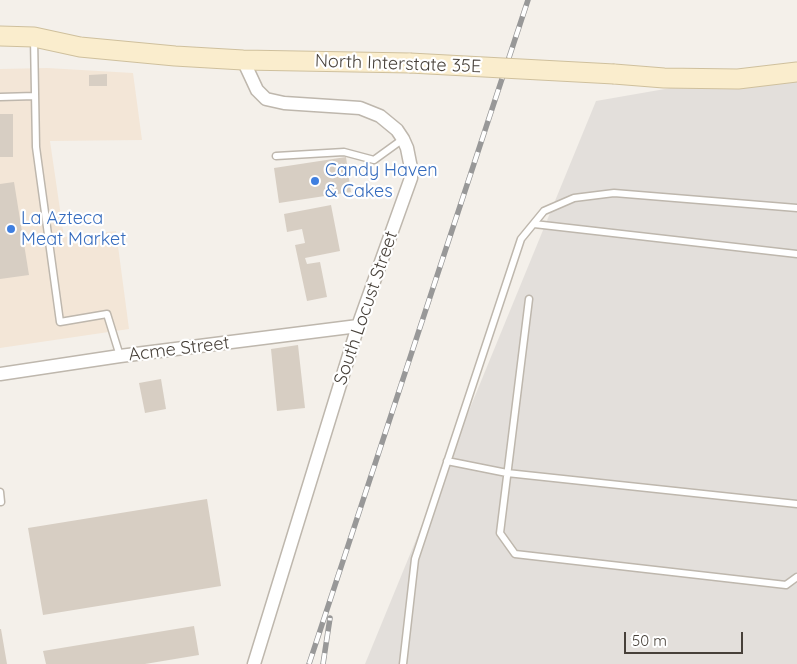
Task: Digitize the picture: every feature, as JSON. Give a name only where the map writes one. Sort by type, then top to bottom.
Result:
[{"type":"main road","name":"North Interstate 35E","points":[[0,36],[34,37],[80,47],[243,60],[410,62],[664,78],[738,79],[797,72]]},
{"type":"street","name":"South Locust Street","points":[[243,60],[257,90],[266,99],[284,103],[360,108],[385,119],[397,130],[403,139],[410,157],[410,178],[358,326],[254,664]]},
{"type":"street","name":"Acme Street","points":[[0,374],[120,356],[358,326]]},
{"type":"lane","points":[[34,37],[36,148],[60,322],[107,314],[120,356]]},
{"type":"lane","points":[[0,97],[35,96]]},
{"type":"lane","points":[[276,156],[344,152],[374,160],[403,139]]},
{"type":"lane","points":[[403,664],[414,559],[521,239],[544,211],[574,198],[614,193],[797,208]]},
{"type":"lane","points":[[534,224],[797,254]]},
{"type":"lane","points":[[528,299],[500,533],[515,554],[786,585],[797,577]]},
{"type":"lane","points":[[447,461],[507,473],[797,504]]},
{"type":"lane","points":[[0,492],[0,502]]},
{"type":"shaded area","points":[[797,66],[797,664],[365,664],[596,101]]},
{"type":"shaded area","points":[[47,68],[133,73],[142,140],[50,141],[64,237],[116,231],[129,329],[0,348],[0,69]]},
{"type":"building","points":[[107,74],[107,86],[89,86],[89,75]]},
{"type":"building","points":[[0,114],[13,114],[13,157],[0,157]]},
{"type":"building","points":[[346,157],[351,192],[279,203],[274,168]]},
{"type":"building","name":"La Azteca Meat Market","points":[[14,182],[29,275],[0,279],[0,184]]},
{"type":"building","points":[[331,205],[340,251],[305,258],[307,264],[320,262],[327,297],[307,301],[295,245],[305,243],[302,229],[287,232],[284,214]]},
{"type":"building","points":[[298,345],[305,408],[277,411],[271,349]]},
{"type":"building","points":[[161,379],[166,409],[145,413],[139,383]]},
{"type":"building","points":[[207,499],[221,586],[43,615],[28,528]]},
{"type":"building","points":[[194,626],[199,655],[145,664],[46,664],[43,651]]},
{"type":"building","points":[[1,629],[7,664],[0,664]]},
{"type":"railway","points":[[309,664],[528,0]]},
{"type":"railway","points":[[323,664],[330,618]]},
{"type":"place","name":"Candy Haven & Cakes","points":[[315,181]]},
{"type":"place","name":"La Azteca Meat Market","points":[[11,229]]}]
